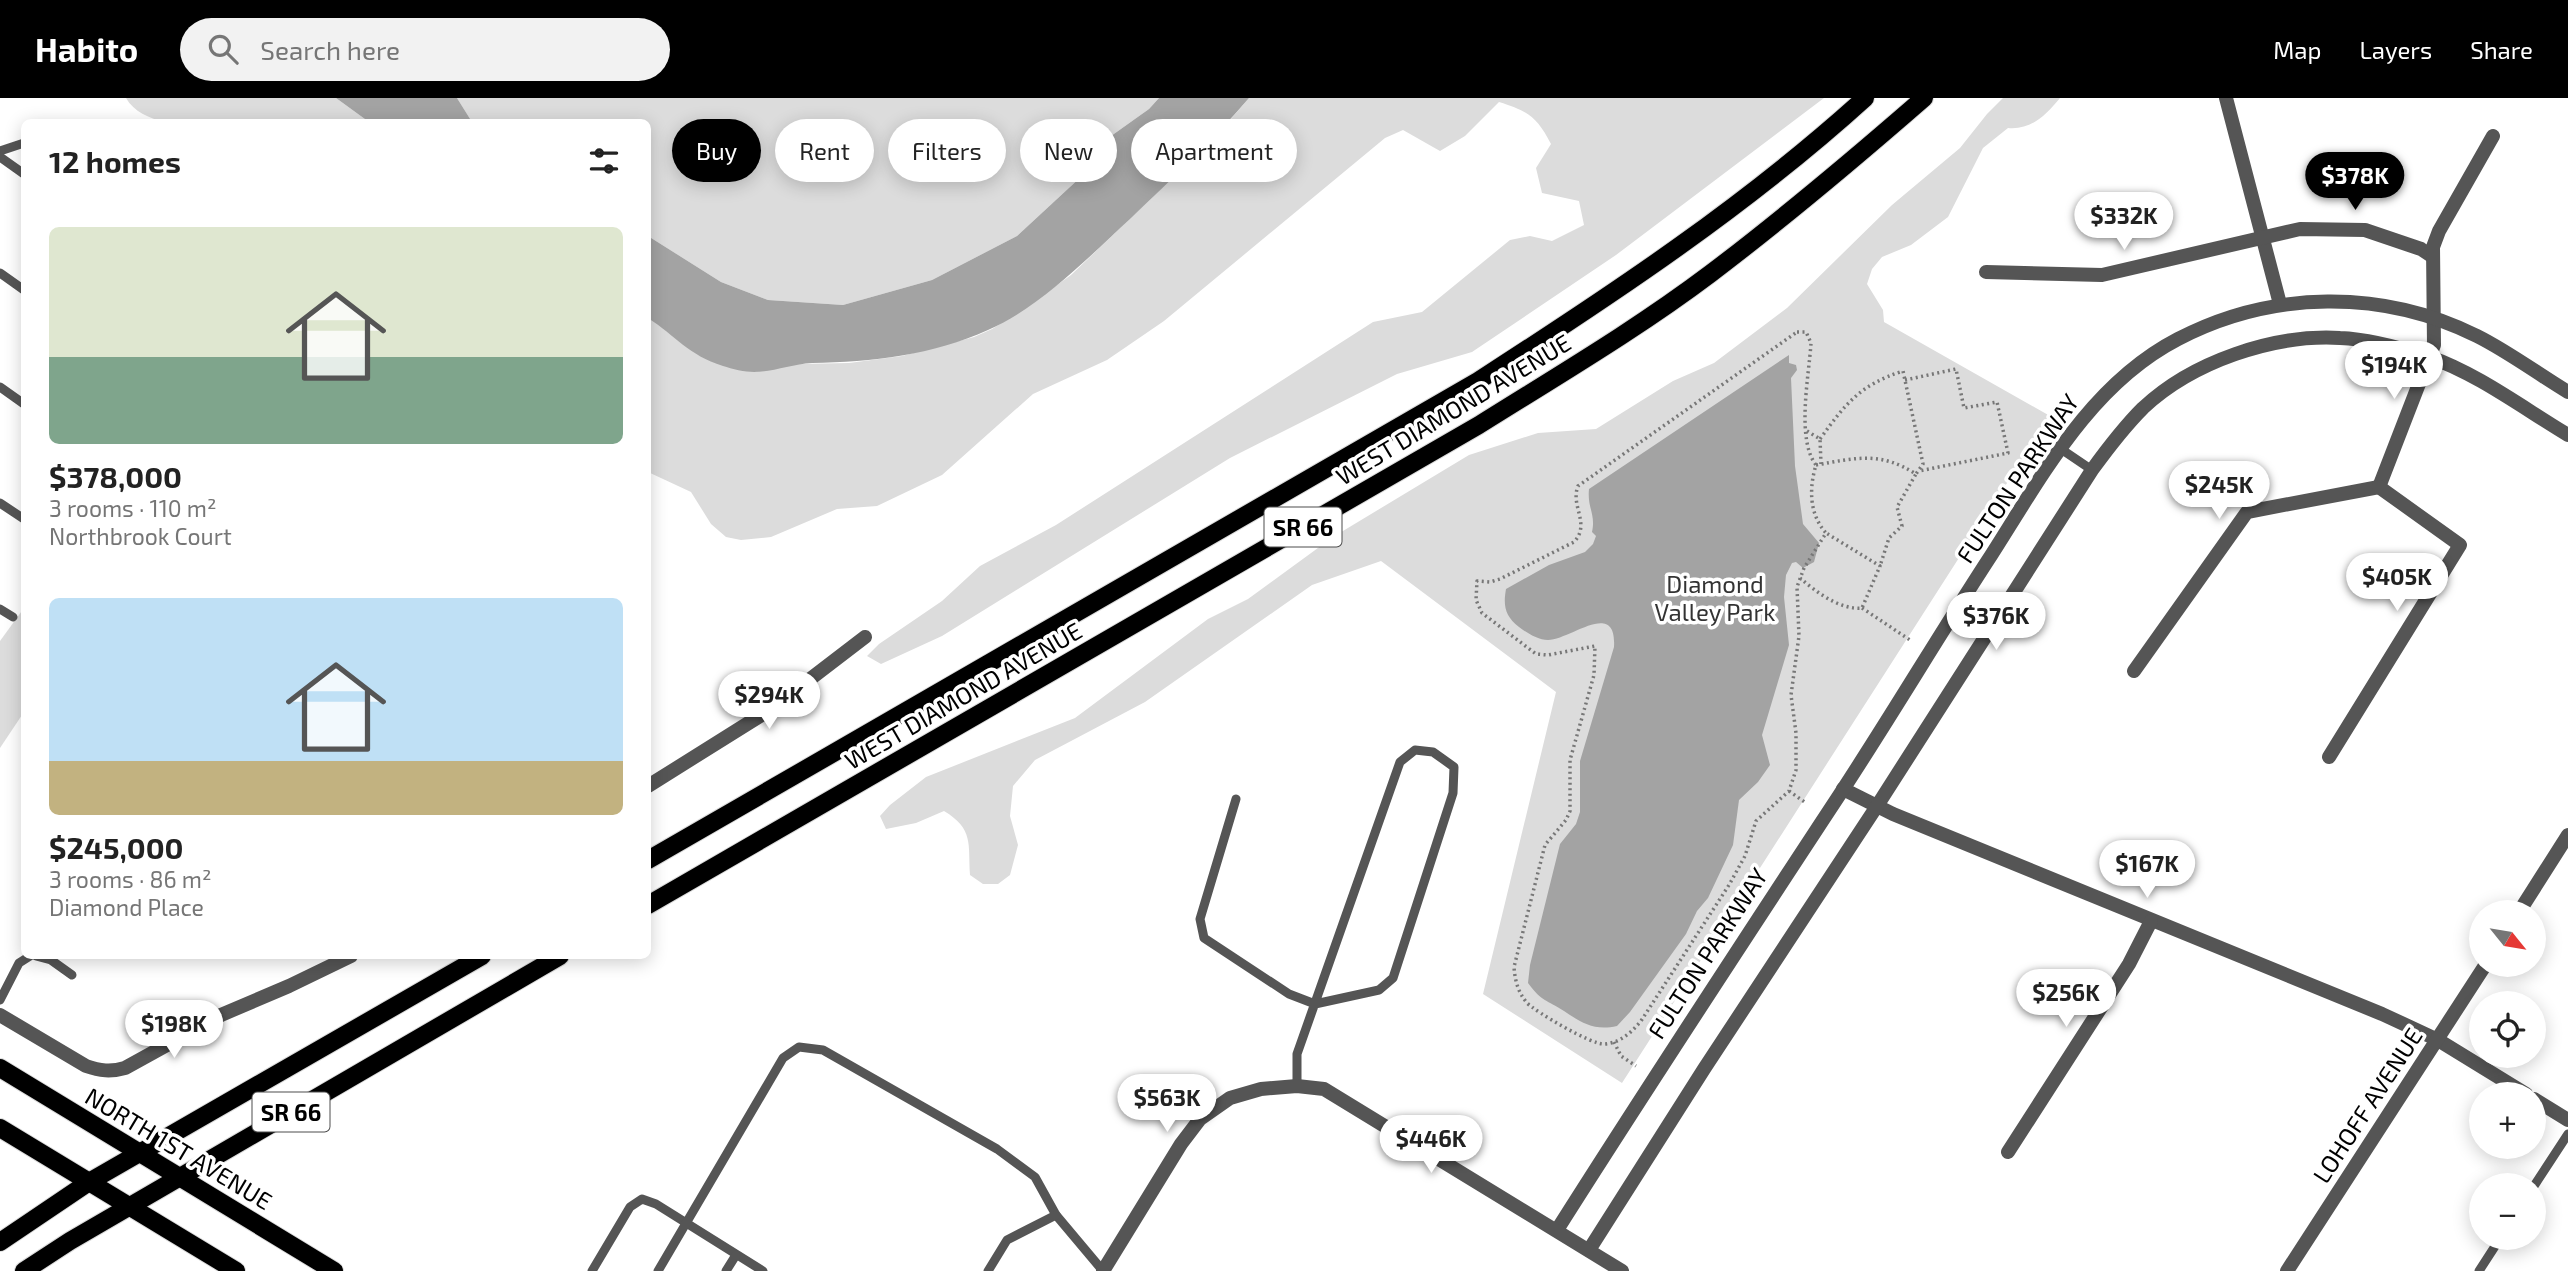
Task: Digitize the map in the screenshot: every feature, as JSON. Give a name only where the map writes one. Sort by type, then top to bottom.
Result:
[{"type":"main road","name":"WEST DIAMOND AVENUE","points":[[651,858],[1478,381],[1695,236],[1866,98]]},
{"type":"main road","name":"WEST DIAMOND AVENUE","points":[[651,903],[1467,432],[1609,344],[1730,258],[1837,174],[1924,98]]},
{"type":"main road","name":"SR 66","points":[[0,1242],[89,1182],[477,959]]},
{"type":"main road","name":"SR 66","points":[[24,1271],[130,1206],[555,959]]},
{"type":"main road","name":"NORTH 1ST AVENUE","points":[[0,1068],[334,1271]]},
{"type":"main road","points":[[0,1128],[236,1271]]},
{"type":"street","points":[[2226,98],[2280,304]]},
{"type":"street","points":[[2379,487],[2434,345],[2433,247],[2439,231],[2493,136]]},
{"type":"street","points":[[1986,272],[2102,275],[2300,229],[2365,230],[2421,248],[2433,257]]},
{"type":"street","name":"FULTON PARKWAY","points":[[1557,1230],[1679,1037],[1843,789],[2061,449],[2086,413],[2119,378],[2177,339],[2243,313],[2280,304],[2343,300],[2434,319],[2479,337],[2568,391]]},
{"type":"street","points":[[1589,1250],[2092,470],[2115,438],[2145,407],[2195,373],[2255,349],[2286,342],[2341,338],[2430,357],[2461,371],[2568,435]]},
{"type":"street","points":[[2134,671],[2247,512],[2379,487],[2460,545],[2329,757]]},
{"type":"street","points":[[651,784],[771,709],[865,637]]},
{"type":"street","points":[[1843,789],[1877,806],[2151,921],[2382,1014],[2438,1040],[2506,1082]]},
{"type":"street","points":[[2527,900],[2568,835]]},
{"type":"street","points":[[2008,1152],[2129,964],[2151,921]]},
{"type":"street","points":[[0,1014],[86,1066],[96,1070],[114,1071],[125,1068],[221,1015],[345,959]]},
{"type":"street","name":"LOHOFF AVENUE","points":[[2287,1271],[2478,977]]},
{"type":"street","points":[[1103,1271],[1181,1144],[1200,1119],[1230,1098],[1261,1089],[1297,1086],[1324,1088],[1622,1271]]},
{"type":"street","points":[[2546,1106],[2568,1120]]},
{"type":"lane","points":[[0,151],[21,144]]},
{"type":"lane","points":[[0,157],[21,172]]},
{"type":"lane","points":[[0,273],[21,288]]},
{"type":"lane","points":[[0,387],[21,402]]},
{"type":"lane","points":[[2061,449],[2092,470]]},
{"type":"lane","points":[[0,503],[21,517]]},
{"type":"lane","points":[[0,609],[13,617]]},
{"type":"lane","points":[[1236,799],[1200,919],[1204,937],[1289,994],[1315,1004],[1379,990],[1393,978],[1454,793],[1454,767],[1433,751],[1415,750],[1400,762],[1315,1004],[1297,1054],[1297,1086]]},
{"type":"lane","points":[[0,1000],[19,963],[25,959]]},
{"type":"lane","points":[[47,959],[72,975]]},
{"type":"lane","points":[[658,1271],[783,1058],[799,1047],[823,1050],[997,1149],[1035,1177],[1056,1215],[1103,1271]]},
{"type":"lane","points":[[2542,1173],[2568,1134]]},
{"type":"lane","points":[[592,1271],[630,1206],[642,1199],[656,1204],[763,1271]]},
{"type":"lane","points":[[988,1271],[1007,1240],[1056,1215]]},
{"type":"lane","points":[[2479,1271],[2493,1250]]},
{"type":"lane","points":[[726,1271],[736,1255]]},
{"type":"path","points":[[1819,465],[1809,456],[1807,431],[1811,343],[1809,335],[1797,332],[1578,486],[1575,494],[1582,525],[1574,542],[1500,579],[1490,582],[1477,581],[1476,600],[1482,613],[1536,654],[1548,655],[1595,646],[1594,675],[1570,760],[1570,811],[1545,845],[1514,967],[1515,982],[1529,1004],[1591,1042],[1614,1042],[1630,1033],[1641,1021],[1729,886],[1745,856],[1756,821],[1789,792],[1796,771],[1796,733],[1791,695],[1798,645],[1797,587],[1804,568],[1826,533]]},
{"type":"path","points":[[1819,465],[1860,457],[1875,457],[1917,473],[2008,453],[1997,402],[1964,408],[1956,369],[1905,380]]},
{"type":"path","points":[[1862,608],[1880,566],[1889,538],[1902,526],[1898,507],[1923,464],[1903,371],[1867,386],[1843,407],[1820,439],[1819,465],[1811,480],[1815,517],[1826,533],[1880,566]]},
{"type":"path","points":[[1807,431],[1820,439]]},
{"type":"path","points":[[1800,578],[1842,606],[1862,608],[1910,640]]},
{"type":"path","points":[[1789,792],[1805,803]]},
{"type":"path","points":[[1614,1042],[1621,1056],[1636,1066]]},
{"type":"green space","points":[[126,98],[336,98],[365,119],[153,119],[133,107]]},
{"type":"green space","points":[[457,98],[1159,98],[1149,109],[1131,119],[1117,132],[1117,119],[1020,119],[1020,182],[1075,182],[1017,236],[932,280],[843,305],[768,300],[721,282],[651,238],[651,119],[470,119]]},
{"type":"green space","points":[[1249,98],[1824,98],[1616,255],[1472,352],[1397,374],[1230,458],[942,636],[881,664],[867,656],[879,644],[942,601],[980,566],[1056,525],[1373,322],[1422,312],[1510,240],[1530,236],[1552,241],[1584,225],[1579,201],[1542,193],[1536,168],[1551,144],[1541,127],[1525,112],[1499,102],[1465,136],[1440,151],[1403,130],[1385,138],[1164,321],[1107,360],[1033,394],[942,475],[877,506],[837,509],[771,537],[741,540],[726,537],[711,524],[691,492],[651,473],[651,320],[754,372],[797,364],[849,363],[902,356],[974,337],[1019,312],[1071,275],[1169,182],[1297,182],[1297,119],[1231,119]]},
{"type":"green space","name":"Diamond Valley Park","points":[[2003,98],[2060,98],[2049,111],[2031,124],[2008,128],[1983,148],[1948,217],[1911,245],[1882,257],[1872,269],[1867,284],[1883,310],[1884,322],[2050,416],[1622,1083],[1483,994],[1556,692],[1381,561],[1312,585],[1145,702],[1035,760],[1013,786],[1010,816],[1018,845],[1010,875],[998,884],[983,884],[970,875],[968,838],[960,824],[944,811],[916,823],[886,829],[880,816],[926,777],[1075,718],[1208,619],[1248,599],[1333,537],[1469,455],[1538,433],[1596,429],[1673,381],[1714,363],[1787,308],[1892,205],[1960,148]]},
{"type":"green space","points":[[21,612],[21,716],[0,748],[0,641]]},
{"type":"shaded area","points":[[336,98],[457,98],[470,119],[365,119]]},
{"type":"shaded area","points":[[1159,98],[1249,98],[1231,119],[1135,119]]},
{"type":"shaded area","points":[[1131,122],[1131,182],[1168,182],[1045,295],[1007,320],[967,339],[902,356],[805,364],[754,372],[711,362],[651,320],[651,238],[721,282],[768,300],[843,305],[932,280],[1017,236],[1075,182],[1117,182],[1117,132]]},
{"type":"shaded area","points":[[1789,355],[1789,363],[1796,365],[1797,370],[1791,378],[1795,466],[1803,524],[1819,543],[1814,562],[1803,568],[1796,562],[1792,563],[1786,575],[1784,597],[1789,645],[1762,735],[1770,765],[1758,782],[1739,800],[1733,845],[1708,898],[1697,911],[1686,934],[1617,1026],[1589,1025],[1545,1000],[1528,983],[1560,844],[1576,824],[1580,812],[1580,761],[1614,647],[1613,633],[1608,625],[1600,623],[1548,640],[1529,634],[1508,615],[1505,606],[1506,589],[1549,565],[1585,552],[1593,544],[1596,536],[1592,532],[1589,489]]}]
